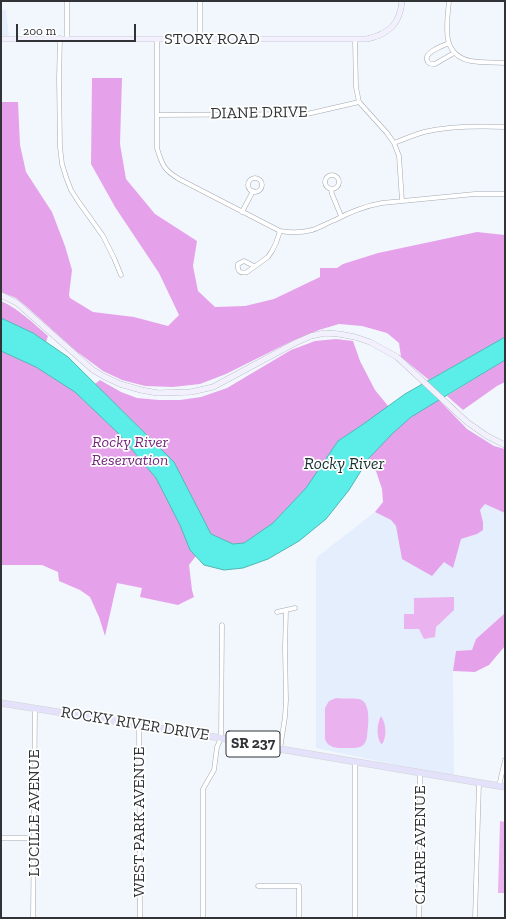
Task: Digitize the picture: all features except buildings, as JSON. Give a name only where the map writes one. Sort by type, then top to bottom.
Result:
[{"type":"main road","name":"ROCKY RIVER DRIVE","points":[[1,703],[221,738],[502,786]]},
{"type":"street","points":[[67,1],[59,78],[60,147],[62,164],[71,190],[103,236],[121,275]]},
{"type":"street","points":[[200,1],[200,38]]},
{"type":"street","name":"STORY ROAD","points":[[1,39],[367,39],[377,37],[394,25],[399,18],[402,8],[402,1]]},
{"type":"street","points":[[449,1],[447,30],[449,43],[454,53],[466,60],[505,63]]},
{"type":"street","points":[[157,39],[157,148],[161,162],[169,172],[179,179],[280,231],[290,233],[312,230],[355,210],[373,205],[474,194],[505,194]]},
{"type":"street","points":[[355,40],[356,87],[359,102],[394,143],[399,156],[402,201]]},
{"type":"street","points":[[449,43],[430,52],[426,59],[429,63],[435,64],[454,53]]},
{"type":"street","name":"DIANE DRIVE","points":[[157,115],[307,114],[359,102]]},
{"type":"street","points":[[394,143],[424,132],[440,129],[505,127]]},
{"type":"street","points":[[331,189],[341,216]]},
{"type":"street","points":[[242,212],[253,191]]},
{"type":"street","points":[[254,266],[268,257],[276,243],[280,231]]},
{"type":"street","points":[[1,295],[17,303],[93,370],[120,384],[158,393],[191,392],[213,387],[295,343],[325,332],[355,337],[370,342],[397,357],[475,429],[505,445]]},
{"type":"street","points":[[277,612],[295,608]]},
{"type":"street","points":[[280,749],[286,700],[286,610]]},
{"type":"street","points":[[203,918],[203,789],[214,770],[217,747],[221,738],[222,625]]},
{"type":"street","name":"LUCILLE AVENUE","points":[[34,918],[35,708]]},
{"type":"street","name":"WEST PARK AVENUE","points":[[139,725],[140,918]]},
{"type":"street","points":[[502,786],[505,760]]},
{"type":"street","points":[[355,762],[356,918]]},
{"type":"street","name":"CLAIRE AVENUE","points":[[419,918],[420,772]]},
{"type":"street","points":[[475,918],[479,783]]},
{"type":"street","points":[[1,838],[34,838]]},
{"type":"street","points":[[258,886],[299,886],[299,918]]},
{"type":"shaded area","points":[[1,10],[6,10],[9,37],[1,37]]},
{"type":"shaded area","points":[[485,504],[505,513],[505,611],[504,614],[476,639],[472,651],[456,651],[453,671],[454,777],[316,748],[317,557],[375,512],[391,520],[407,537],[460,539],[477,534],[483,522],[480,510]]},
{"type":"shaded area","points":[[454,597],[454,610],[436,627],[435,637],[424,639],[419,629],[404,629],[404,614],[414,614],[414,598]]},
{"type":"shaded area","points":[[336,698],[359,699],[366,705],[368,710],[367,737],[364,744],[361,746],[355,748],[335,748],[329,745],[326,741],[325,708],[329,701]]},
{"type":"shaded area","points":[[381,716],[385,726],[385,733],[383,743],[381,744],[378,737],[378,730]]},
{"type":"shaded area","points":[[500,821],[505,822],[505,893],[498,893]]},
{"type":"green space","points":[[92,78],[122,78],[120,144],[126,179],[155,214],[197,241],[193,266],[198,291],[215,307],[245,306],[274,299],[320,277],[320,268],[337,268],[343,264],[378,253],[477,232],[505,235],[505,337],[429,380],[401,357],[399,343],[387,333],[362,326],[339,324],[319,330],[286,344],[226,374],[200,384],[173,387],[145,386],[122,380],[103,371],[76,351],[16,298],[1,292],[1,102],[18,102],[20,145],[26,172],[52,212],[65,246],[72,270],[69,295],[70,298],[93,312],[134,317],[168,326],[179,315],[159,273],[115,207],[91,164]]},
{"type":"green space","points":[[1,301],[20,312],[48,336],[46,342],[33,333],[1,318]]},
{"type":"green space","points":[[336,339],[353,341],[360,361],[375,390],[389,407],[338,441],[306,488],[273,523],[244,543],[233,544],[211,534],[174,462],[95,384],[100,380],[121,392],[137,398],[180,400],[201,397],[227,388],[291,350],[315,341]]},
{"type":"green space","name":"Rocky River Reservation","points":[[1,351],[36,367],[75,392],[118,433],[156,478],[180,525],[190,550],[196,556],[189,565],[194,597],[178,605],[140,597],[142,588],[117,583],[105,636],[99,617],[90,597],[80,590],[59,581],[58,572],[42,565],[2,565]]},
{"type":"green space","points":[[505,360],[505,382],[463,410],[447,396]]},
{"type":"green space","points":[[439,400],[467,429],[494,446],[505,449],[505,513],[485,504],[480,510],[483,530],[477,534],[461,539],[453,568],[444,562],[432,576],[402,559],[396,526],[391,520],[375,512],[383,502],[382,489],[376,471],[364,466],[379,447],[397,429],[413,415]]},
{"type":"green space","points":[[505,611],[505,646],[489,665],[475,672],[453,671],[456,651],[472,650],[476,639],[504,614]]},
{"type":"water","name":"Rocky River","points":[[1,318],[33,333],[68,357],[174,462],[211,534],[233,544],[244,543],[273,523],[306,488],[338,441],[405,394],[505,337],[505,360],[411,417],[369,458],[349,490],[326,519],[299,541],[268,559],[243,568],[224,570],[204,565],[190,550],[180,525],[156,478],[118,433],[75,392],[36,367],[1,351]]}]
